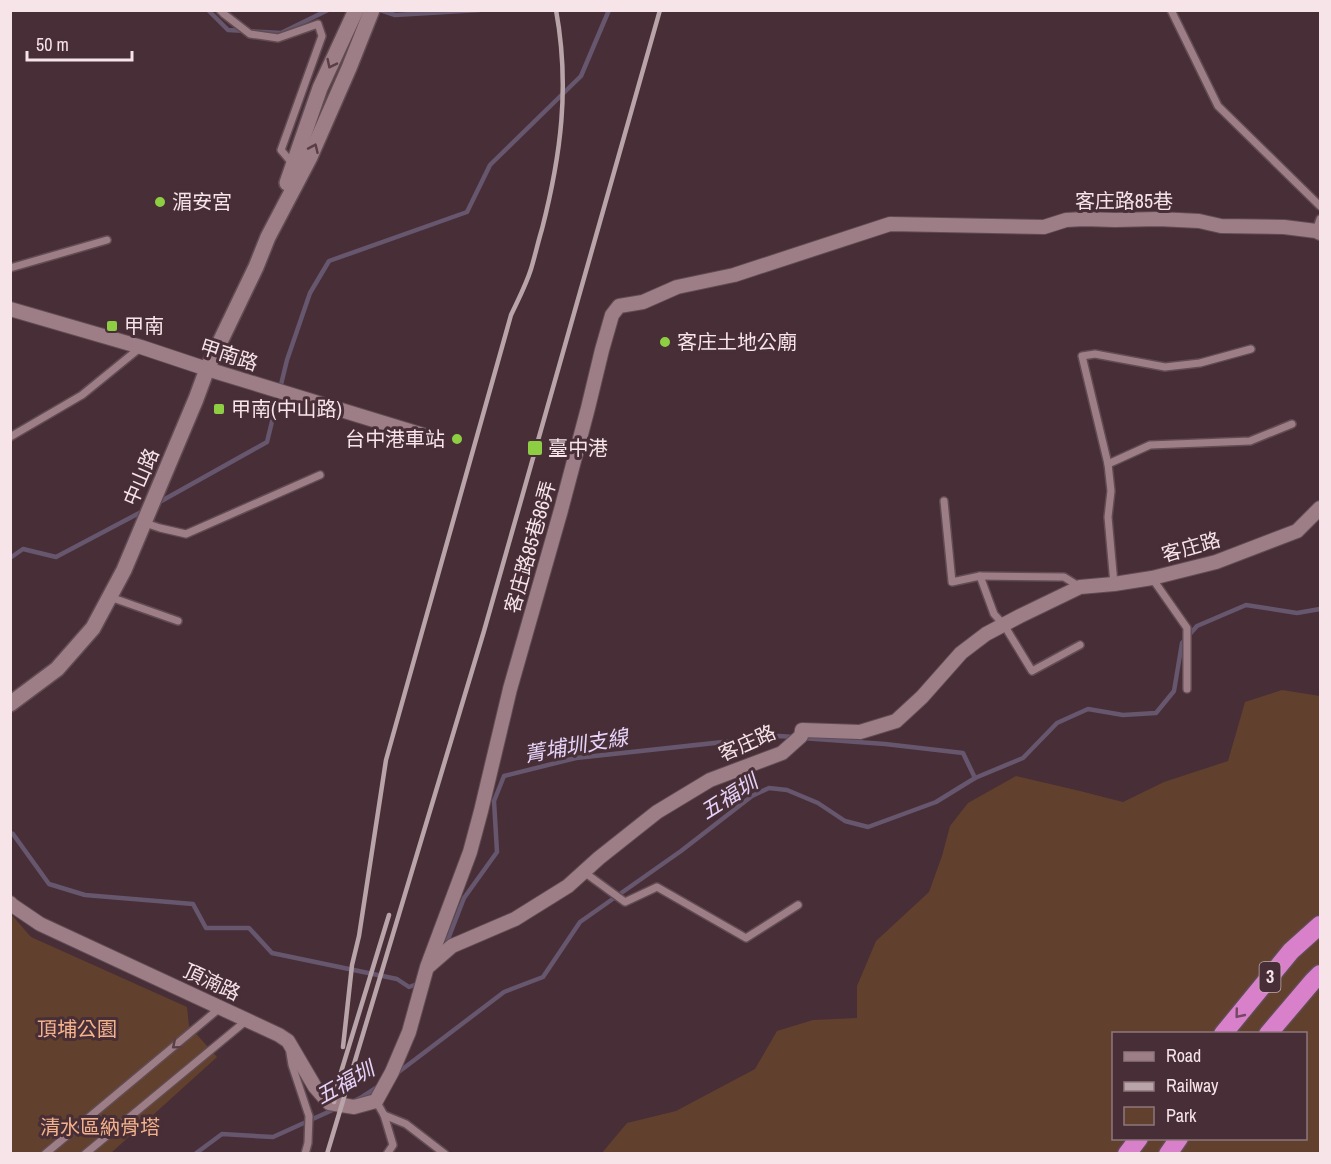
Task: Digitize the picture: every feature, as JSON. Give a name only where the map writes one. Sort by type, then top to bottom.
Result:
[{"type":"highway","name":"3","points":[[1225,1032],[1291,951],[1320,925]]},
{"type":"highway","name":"3","points":[[1270,1032],[1320,974]]},
{"type":"highway","points":[[1127,1154],[1138,1140]]},
{"type":"highway","points":[[1168,1154],[1178,1140]]},
{"type":"street","points":[[268,237],[320,87],[356,10]]},
{"type":"street","points":[[268,237],[310,157],[372,10]]},
{"type":"street","name":"客庄路85巷","points":[[890,224],[1044,227],[1066,220],[1158,219],[1199,221],[1221,226],[1319,228]]},
{"type":"street","name":"客庄路85巷86弄","points":[[427,967],[470,852],[510,689],[561,510],[612,315],[619,306],[643,302],[677,287],[734,275],[890,224]]},
{"type":"street","name":"中山路","points":[[11,704],[57,669],[93,628],[124,570],[207,369],[268,237]]},
{"type":"street","name":"甲南路","points":[[10,309],[141,346],[207,369],[436,439]]},
{"type":"street","name":"客庄路","points":[[427,967],[452,946],[515,919],[568,886],[614,845],[657,812],[710,780],[782,753],[801,736],[802,730],[860,732],[896,721],[961,653],[986,634],[1080,587],[1152,578],[1216,562],[1297,531],[1320,508]]},
{"type":"street","name":"頂湳路","points":[[10,903],[40,924],[221,1007],[288,1041]]},
{"type":"street","points":[[288,1041],[315,1087],[329,1103],[354,1107],[376,1101],[392,1072],[409,1032],[427,967]]},
{"type":"lane","points":[[220,10],[250,34],[259,36],[278,38],[318,24],[322,36],[281,150],[294,165]]},
{"type":"lane","points":[[1171,10],[1218,106],[1320,206]]},
{"type":"lane","points":[[10,268],[107,240]]},
{"type":"lane","points":[[10,437],[82,395],[141,346]]},
{"type":"lane","points":[[1114,584],[1108,517],[1111,491],[1108,464],[1082,356],[1095,354],[1165,367],[1200,363],[1251,349]]},
{"type":"lane","points":[[1108,464],[1150,445],[1250,441],[1292,424]]},
{"type":"lane","points":[[144,523],[186,534],[320,475]]},
{"type":"lane","points":[[944,501],[952,582],[980,576],[1064,577],[1080,587]]},
{"type":"lane","points":[[980,576],[994,614],[1004,625],[1032,671],[1080,645]]},
{"type":"lane","points":[[1152,578],[1187,628],[1187,689]]},
{"type":"lane","points":[[110,597],[178,621]]},
{"type":"lane","points":[[584,872],[625,902],[657,887],[746,938],[798,905]]},
{"type":"lane","points":[[45,1154],[221,1007]]},
{"type":"lane","points":[[85,1154],[248,1020]]},
{"type":"lane","points":[[288,1041],[292,1065],[309,1116],[308,1143],[305,1154]]},
{"type":"lane","points":[[376,1101],[384,1115],[393,1145],[387,1154]]},
{"type":"lane","points":[[384,1115],[406,1124],[446,1154]]},
{"type":"green space","points":[[1282,690],[1320,696],[1320,1153],[601,1154],[627,1123],[676,1111],[755,1069],[777,1031],[813,1020],[857,1018],[857,986],[876,941],[929,892],[950,826],[968,803],[1016,776],[1123,802],[1164,782],[1228,761],[1245,702]]},
{"type":"green space","name":"頂埔公園","points":[[10,913],[31,937],[187,1007],[189,1026],[217,1057],[111,1153],[11,1153]]},
{"type":"waterway","points":[[208,10],[228,30],[281,33],[328,10]]},
{"type":"waterway","points":[[380,10],[395,15],[480,10]]},
{"type":"waterway","points":[[156,504],[267,442],[287,360],[310,293],[329,261],[467,212],[490,165],[581,76],[609,10]]},
{"type":"waterway","points":[[10,558],[23,549],[56,557],[143,511]]},
{"type":"waterway","name":"五福圳","points":[[396,1074],[504,992],[543,977],[580,922],[681,851],[752,796],[769,788],[787,790],[818,803],[845,821],[868,827],[936,802],[975,778],[1023,758],[1057,723],[1088,709],[1123,715],[1156,713],[1174,691],[1182,643],[1197,626],[1246,605],[1297,613],[1320,609]]},
{"type":"waterway","name":"菁埔圳支線","points":[[445,947],[464,898],[497,852],[494,801],[504,776],[576,758],[779,736],[794,737]]},
{"type":"waterway","name":"菁埔圳支線","points":[[802,738],[963,753],[975,778]]},
{"type":"waterway","name":"菁埔圳支線","points":[[10,833],[49,884],[85,895],[193,904],[206,928],[249,928],[272,953],[397,979],[409,987],[420,983]]},
{"type":"waterway","name":"五福圳","points":[[356,1100],[379,1086]]},
{"type":"waterway","name":"五福圳","points":[[195,1154],[222,1134],[273,1137],[337,1108]]},
{"type":"railway","points":[[343,1047],[352,965],[359,936],[386,760],[511,315],[531,269],[549,201],[558,147],[563,93],[556,10]]},
{"type":"railway","points":[[327,1154],[484,631],[660,10]]},
{"type":"railway","points":[[334,1102],[338,1082],[389,915]]},
{"type":"place","name":"湄安宮","points":[[160,202]]},
{"type":"place","name":"甲南","points":[[112,326]]},
{"type":"place","name":"客庄土地公廟","points":[[665,342]]},
{"type":"place","name":"甲南(中山路)","points":[[219,409]]},
{"type":"place","name":"台中港車站","points":[[457,439]]},
{"type":"place","name":"臺中港","points":[[535,448]]},
{"type":"park label","name":"清水區納骨塔","points":[[100,1127]]}]
